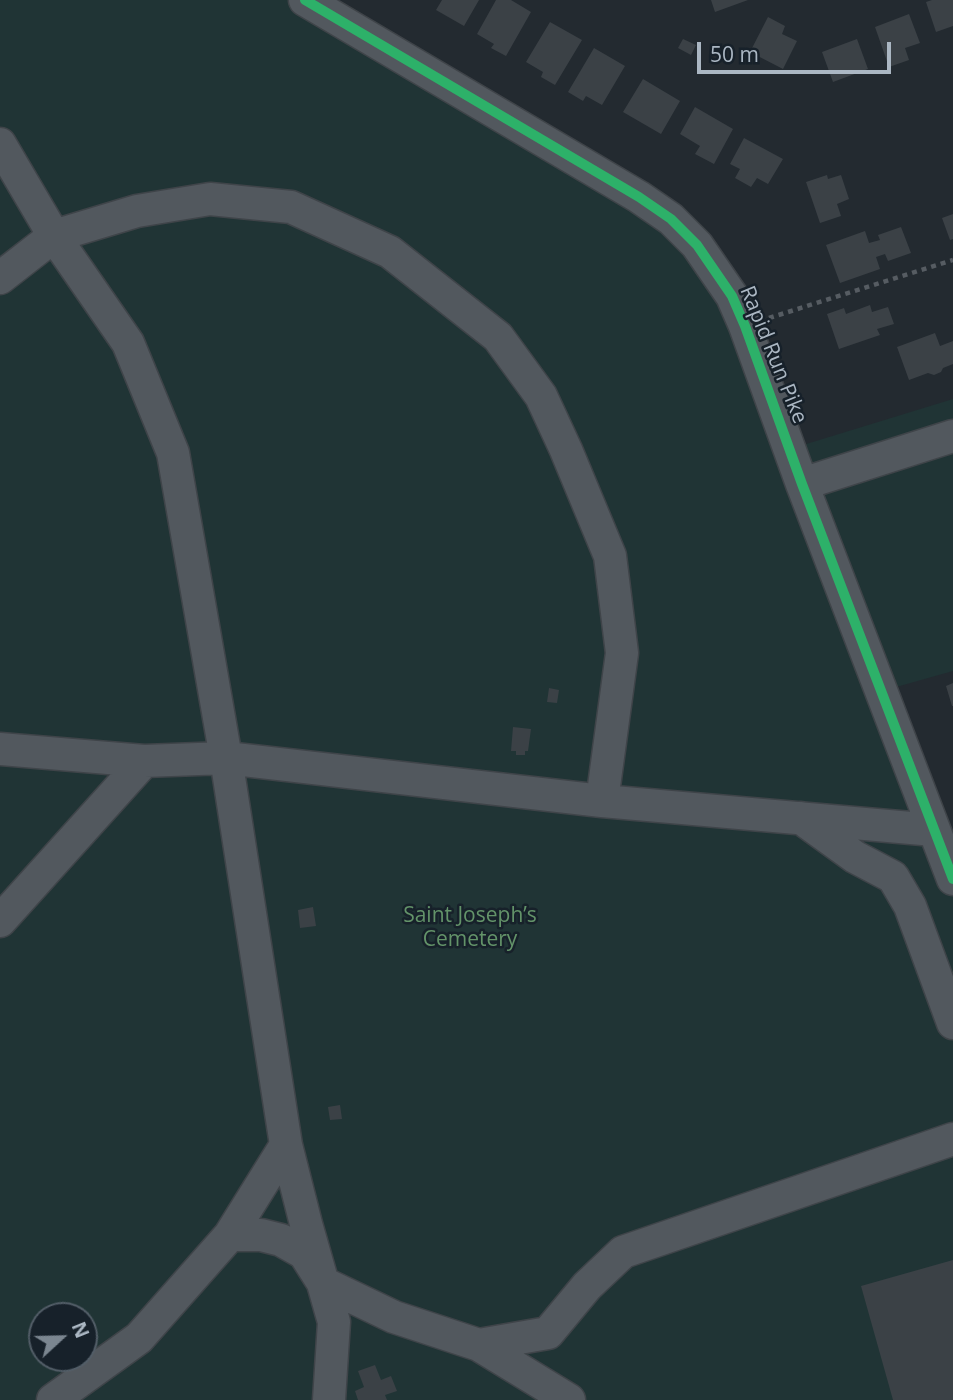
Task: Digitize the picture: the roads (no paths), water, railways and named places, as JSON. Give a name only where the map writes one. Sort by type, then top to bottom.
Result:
[{"type":"street","name":"Rapid Run Pike","points":[[305,0],[639,197],[670,219],[705,256],[732,296],[745,326],[802,484],[953,878]]},
{"type":"street","points":[[0,144],[54,236],[128,343],[173,453],[226,758],[286,1145],[334,1322],[329,1400]]},
{"type":"street","points":[[0,278],[54,236],[137,211],[210,199],[291,207],[390,253],[498,337],[541,396],[610,556],[622,653],[602,801]]},
{"type":"street","points":[[802,484],[953,436]]},
{"type":"street","points":[[0,749],[144,761],[226,758],[602,801],[934,830]]},
{"type":"street","points":[[0,922],[144,761]]},
{"type":"street","points":[[801,818],[855,858],[893,877],[910,906],[953,1023]]},
{"type":"street","points":[[479,1345],[548,1332],[587,1286],[623,1252],[953,1139]]},
{"type":"street","points":[[53,1400],[139,1338],[230,1236],[286,1145]]},
{"type":"street","points":[[230,1236],[261,1235],[281,1240],[304,1253],[323,1283],[394,1317],[479,1345],[569,1400]]},
{"type":"park label","name":"Saint Joseph’s Cemetery","points":[[470,928]]}]
